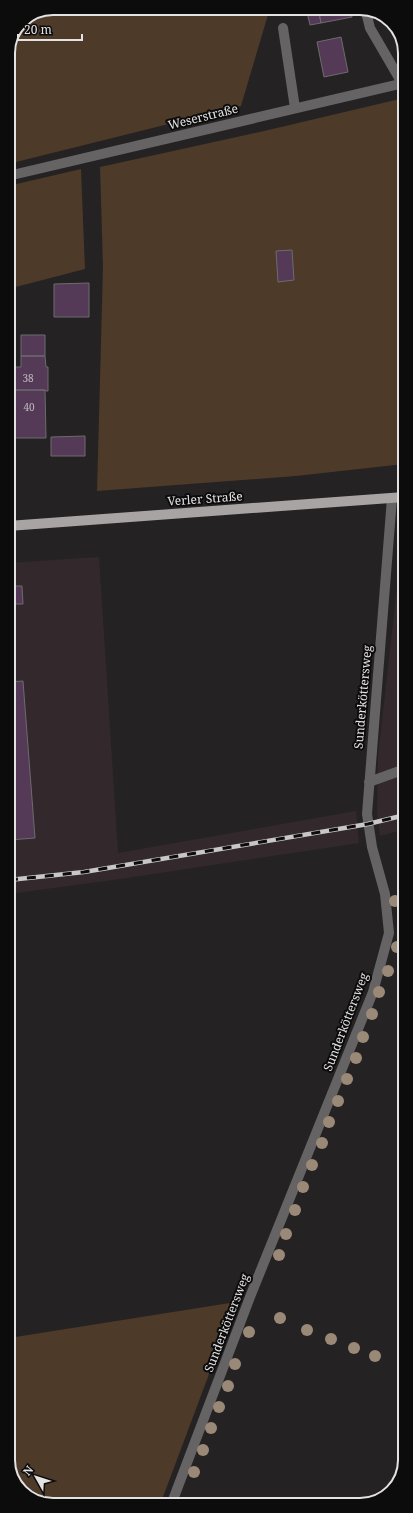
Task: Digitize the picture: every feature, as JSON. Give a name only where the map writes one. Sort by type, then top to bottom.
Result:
[{"type":"main road","name":"Verler Straße","points":[[15,525],[398,498]]},
{"type":"street","points":[[367,16],[370,28],[398,75]]},
{"type":"street","points":[[283,28],[295,108]]},
{"type":"street","name":"Weserstraße","points":[[15,174],[398,84]]},
{"type":"street","name":"Sunderköttersweg","points":[[174,1498],[250,1297],[373,992],[388,933],[385,894],[372,847],[368,824],[369,782],[392,498]]},
{"type":"street","points":[[369,782],[398,771]]},
{"type":"shaded area","points":[[268,15],[241,106],[15,162],[16,46],[21,32],[26,26],[32,21],[46,16]]},
{"type":"shaded area","points":[[398,99],[398,465],[296,476],[97,491],[103,267],[100,167]]},
{"type":"shaded area","points":[[81,169],[85,269],[15,287],[15,184]]},
{"type":"shaded area","points":[[99,557],[118,853],[356,811],[359,843],[15,893],[15,563]]},
{"type":"shaded area","points":[[398,579],[398,831],[380,836],[377,816],[378,756]]},
{"type":"shaded area","points":[[236,1302],[163,1498],[51,1498],[32,1492],[23,1483],[17,1472],[15,1460],[15,1337]]},
{"type":"building","points":[[308,15],[319,15],[321,23],[310,25]]},
{"type":"building","points":[[319,15],[352,15],[352,17],[321,23]]},
{"type":"building","points":[[341,37],[348,72],[324,77],[317,42]]},
{"type":"building","points":[[292,250],[294,280],[278,282],[276,251]]},
{"type":"building","points":[[89,283],[89,317],[54,317],[54,284]]},
{"type":"building","points":[[21,335],[45,335],[45,356],[21,356]]},
{"type":"building","points":[[21,356],[45,356],[46,367],[48,367],[48,391],[15,390],[15,367],[21,367]]},
{"type":"building","points":[[15,390],[45,390],[46,438],[15,438]]},
{"type":"building","points":[[85,436],[85,456],[51,456],[51,437]]},
{"type":"building","points":[[15,586],[22,586],[23,604],[15,604]]},
{"type":"building","points":[[23,681],[35,838],[15,840],[15,682]]},
{"type":"railway","points":[[15,879],[84,872],[368,824],[398,817]]}]
